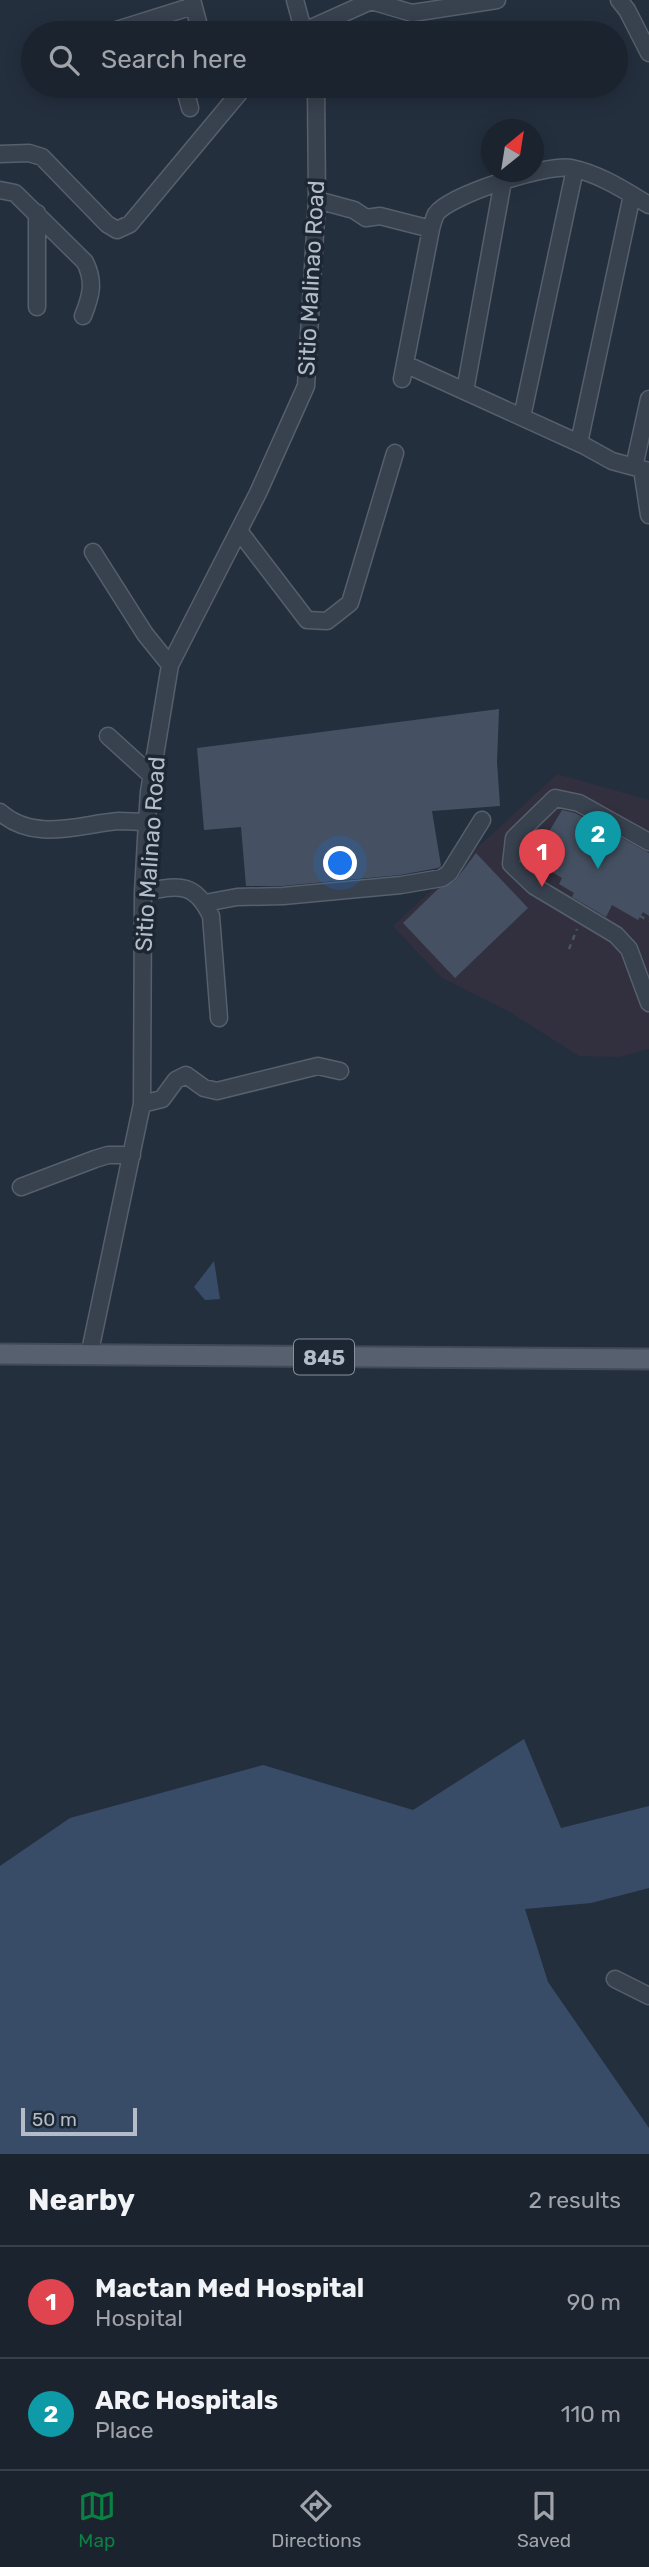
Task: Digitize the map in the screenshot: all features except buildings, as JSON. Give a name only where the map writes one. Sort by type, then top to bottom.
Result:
[{"type":"main road","name":"845","points":[[0,1354],[649,1359]]},
{"type":"street","points":[[295,0],[299,21]]},
{"type":"street","points":[[328,21],[371,1],[412,13],[497,0]]},
{"type":"street","points":[[619,0],[627,10],[649,54]]},
{"type":"street","points":[[141,21],[192,3],[197,21]]},
{"type":"street","points":[[187,98],[190,108]]},
{"type":"street","points":[[0,153],[29,153],[42,157],[107,224],[117,230],[130,224],[235,98]]},
{"type":"street","name":"Sitio Malinao Road","points":[[89,1356],[142,1104],[143,892],[147,822],[170,665],[258,493],[306,386],[317,200],[316,98]]},
{"type":"street","points":[[544,171],[568,167],[601,177],[649,205]]},
{"type":"street","points":[[522,417],[575,169]]},
{"type":"street","points":[[501,182],[451,202],[436,214],[403,371],[465,391],[612,461],[642,469]]},
{"type":"street","points":[[465,391],[503,182]]},
{"type":"street","points":[[0,190],[15,193],[85,262],[90,272],[91,296],[83,316]]},
{"type":"street","points":[[579,443],[632,195]]},
{"type":"street","points":[[317,200],[354,210],[366,218],[380,216],[431,229]]},
{"type":"street","points":[[37,213],[37,307]]},
{"type":"street","points":[[649,399],[642,469],[649,515]]},
{"type":"street","points":[[239,531],[307,620],[327,621],[350,603],[395,453]]},
{"type":"street","points":[[93,552],[145,634],[170,665]]},
{"type":"street","points":[[108,736],[152,776]]},
{"type":"street","points":[[649,842],[579,803],[555,798],[514,838],[511,864],[534,886],[616,935],[629,949],[649,1003]]},
{"type":"street","points":[[0,812],[30,828],[62,830],[118,821],[147,822]]},
{"type":"street","points":[[205,903],[237,897],[283,896],[401,885],[442,878],[449,873],[482,820]]},
{"type":"street","points":[[143,892],[173,886],[185,887],[205,903],[211,916],[219,1018]]},
{"type":"street","points":[[142,1104],[162,1099],[176,1080],[186,1075],[204,1088],[217,1091],[318,1066],[340,1071]]},
{"type":"street","points":[[21,1187],[108,1155],[132,1155]]},
{"type":"street","points":[[615,1979],[649,1996]]},
{"type":"path","points":[[640,916],[649,921]]},
{"type":"path","points":[[569,949],[579,926]]},
{"type":"shaded area","points":[[557,774],[649,800],[649,1049],[619,1057],[579,1056],[510,1012],[441,977],[393,926]]},
{"type":"water","points":[[214,1261],[220,1299],[205,1300],[194,1287]]},
{"type":"water","points":[[524,1739],[561,1828],[649,1806],[649,1888],[591,1903],[525,1909],[548,1982],[649,2128],[649,2154],[0,2154],[0,1866],[70,1818],[263,1765],[413,1810]]},
{"type":"place","name":"ARC Hospitals","points":[[598,869]]},
{"type":"place","name":"Mactan Med Hospital","points":[[542,887]]}]
